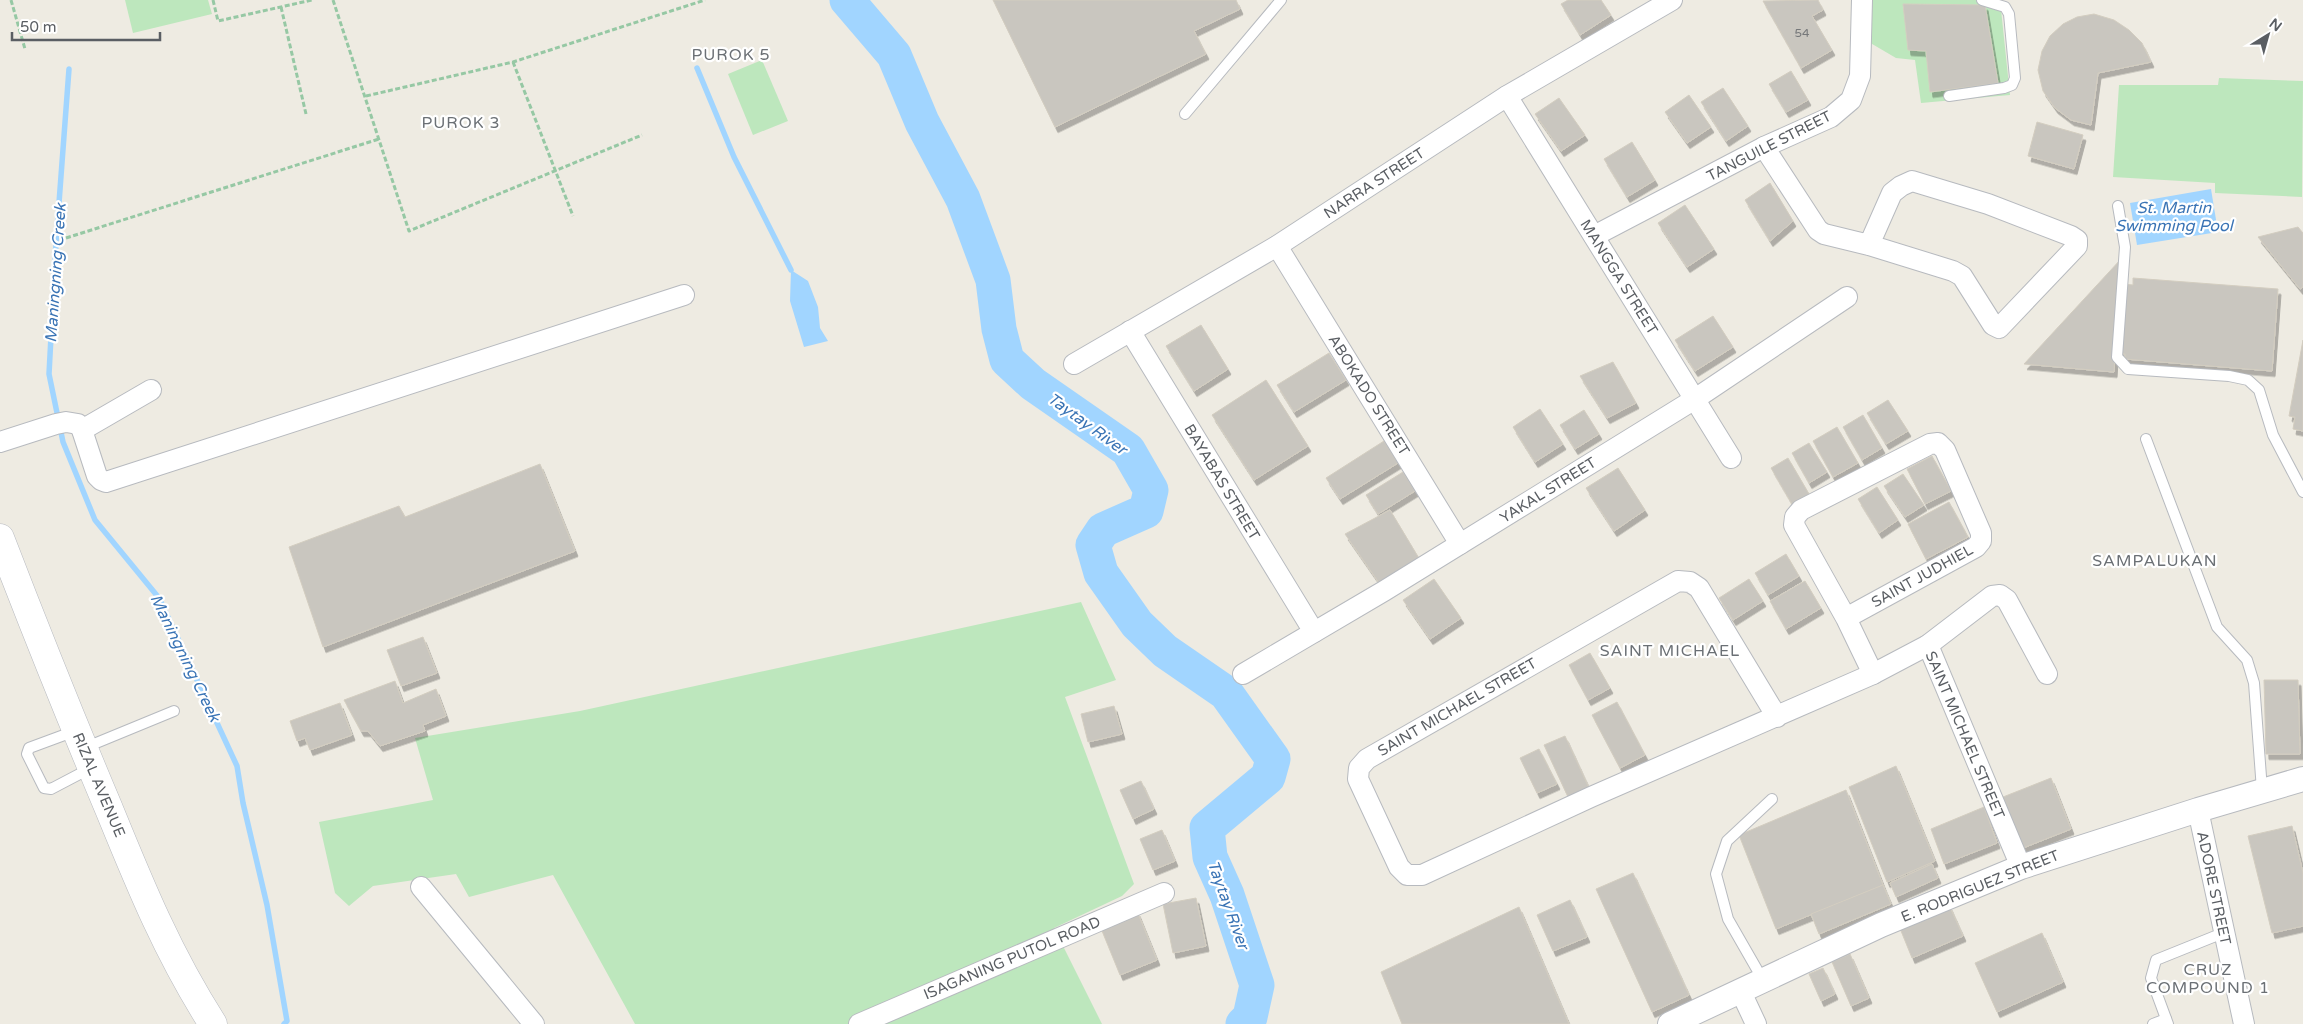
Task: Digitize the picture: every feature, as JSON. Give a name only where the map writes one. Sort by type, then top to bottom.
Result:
[{"type":"main road","name":"RIZAL AVENUE","points":[[0,538],[160,933],[189,987],[212,1024]]},
{"type":"street","name":"NARRA STREET","points":[[1074,364],[1277,246],[1507,96],[1672,0]]},
{"type":"street","name":"TANGUILE STREET","points":[[1594,236],[1764,148],[1831,117],[1851,100],[1860,76],[1862,0]]},
{"type":"street","name":"MANGGA STREET","points":[[1507,96],[1731,458]]},
{"type":"street","points":[[1764,148],[1818,230],[1824,234],[1869,244],[1953,271],[1962,276],[1993,326],[2000,328],[2078,246],[2077,240],[2071,236],[1988,204],[1912,181],[1892,193],[1869,244]]},
{"type":"street","name":"ABOKADO STREET","points":[[1277,246],[1460,544]]},
{"type":"street","points":[[68,425],[97,476],[100,480],[106,482],[684,295]]},
{"type":"street","name":"YAKAL STREET","points":[[1243,674],[1460,544],[1695,399],[1848,297]]},
{"type":"street","name":"BAYABAS STREET","points":[[1130,331],[1314,632]]},
{"type":"street","points":[[0,442],[68,425],[151,390]]},
{"type":"street","name":"SAINT JUDHIEL","points":[[1938,443],[1944,450],[1981,533],[1981,541],[1976,548],[1846,618],[1794,525],[1796,517],[1801,510],[1930,444],[1938,443]]},
{"type":"street","name":"SAINT MICHAEL STREET","points":[[1777,717],[1699,588],[1690,582],[1678,581],[1367,758],[1359,768],[1358,779],[1398,867],[1407,875],[1422,875],[1591,798],[1777,717],[1873,674],[1928,645],[2021,867]]},
{"type":"street","points":[[1928,645],[1992,596],[2000,595],[2007,600],[2047,674]]},
{"type":"street","points":[[1846,618],[1873,674]]},
{"type":"street","name":"E. RODRIGUEZ STREET","points":[[1670,1024],[1882,925],[2021,867],[2262,790],[2303,779]]},
{"type":"street","name":"ADORE STREET","points":[[2198,810],[2244,1024]]},
{"type":"street","points":[[420,887],[534,1024]]},
{"type":"street","name":"ISAGANING PUTOL ROAD","points":[[859,1024],[1164,893]]},
{"type":"street","points":[[1741,992],[1756,1024]]},
{"type":"lane","points":[[1185,114],[1282,0]]},
{"type":"lane","points":[[1949,96],[2004,88],[2012,85],[2015,78],[2009,14],[2006,7],[1982,0]]},
{"type":"lane","points":[[2118,206],[2125,247],[2117,357],[2128,368],[2229,376],[2248,380],[2259,390],[2273,436],[2300,478],[2303,492]]},
{"type":"lane","points":[[2146,439],[2217,627],[2247,660],[2254,683],[2262,790]]},
{"type":"lane","points":[[84,749],[51,789],[44,788],[28,754],[29,748],[84,749],[174,711]]},
{"type":"lane","points":[[1763,981],[1728,919],[1716,874],[1727,841],[1772,800]]},
{"type":"lane","points":[[2153,1024],[2167,1022],[2151,978],[2156,960],[2223,933]]},
{"type":"path","points":[[11,0],[25,49]]},
{"type":"path","points":[[213,0],[218,21],[312,0]]},
{"type":"path","points":[[333,0],[409,231],[555,169],[642,135]]},
{"type":"path","points":[[366,96],[514,62],[705,0]]},
{"type":"path","points":[[281,7],[306,114]]},
{"type":"path","points":[[514,62],[573,216]]},
{"type":"path","points":[[66,238],[379,139]]},
{"type":"green space","points":[[125,0],[208,0],[212,14],[133,33]]},
{"type":"green space","points":[[1868,0],[2000,0],[2010,95],[1921,103],[1915,60],[1896,58],[1867,41]]},
{"type":"green space","points":[[762,60],[788,121],[753,135],[728,74]]},
{"type":"green space","points":[[2219,78],[2303,81],[2302,197],[2215,193],[2215,183],[2113,177],[2119,85],[2218,85]]},
{"type":"green space","points":[[1081,602],[1116,680],[1065,697],[1134,884],[1122,896],[1054,928],[1102,1024],[635,1024],[553,875],[469,897],[456,874],[373,886],[349,906],[335,893],[319,822],[433,800],[415,738],[580,711]]},
{"type":"water","name":"St. Martin Swimming Pool","points":[[2211,189],[2218,232],[2137,245],[2130,203]]},
{"type":"water","points":[[791,270],[808,281],[818,307],[820,328],[828,341],[804,347],[790,301]]},
{"type":"building","points":[[993,0],[1236,0],[1240,9],[1194,31],[1206,54],[1055,127]]},
{"type":"building","points":[[1568,0],[1601,0],[1611,15],[1580,35],[1561,4]]},
{"type":"building","points":[[1818,0],[1823,10],[1812,16],[1832,50],[1801,68],[1763,1]]},
{"type":"building","points":[[1903,4],[1985,5],[1998,83],[1930,92],[1926,51],[1908,50]]},
{"type":"building","points":[[2094,14],[2114,20],[2129,30],[2142,43],[2151,62],[2098,73],[2091,125],[2071,120],[2055,108],[2043,91],[2038,70],[2042,51],[2050,36],[2063,24],[2077,17]]},
{"type":"building","points":[[1791,71],[1808,100],[1786,112],[1769,84]]},
{"type":"building","points":[[1723,88],[1748,126],[1726,141],[1701,102]]},
{"type":"building","points":[[1689,95],[1711,127],[1687,143],[1665,112]]},
{"type":"building","points":[[1559,98],[1585,135],[1561,151],[1535,114]]},
{"type":"building","points":[[2037,122],[2083,135],[2074,169],[2028,156]]},
{"type":"building","points":[[1632,142],[1655,180],[1627,197],[1604,159]]},
{"type":"building","points":[[1770,183],[1793,221],[1770,241],[1745,200]]},
{"type":"building","points":[[1685,205],[1714,249],[1687,267],[1658,223]]},
{"type":"building","points":[[2298,227],[2303,233],[2303,287],[2300,289],[2258,237]]},
{"type":"building","points":[[2121,259],[2114,372],[2024,364]]},
{"type":"building","points":[[2133,278],[2278,289],[2272,371],[2125,359],[2125,354],[2119,353],[2124,284],[2133,285]]},
{"type":"building","points":[[1713,316],[1733,347],[1695,371],[1675,340]]},
{"type":"building","points":[[1201,325],[1228,369],[1194,391],[1166,346]]},
{"type":"building","points":[[2303,340],[2303,431],[2293,429],[2295,417],[2289,416]]},
{"type":"building","points":[[1329,353],[1346,380],[1294,412],[1277,385]]},
{"type":"building","points":[[1613,362],[1636,403],[1607,418],[1580,376]]},
{"type":"building","points":[[1266,380],[1308,446],[1254,480],[1212,415]]},
{"type":"building","points":[[1888,400],[1908,431],[1886,444],[1867,413]]},
{"type":"building","points":[[1540,409],[1563,444],[1535,462],[1513,427]]},
{"type":"building","points":[[1584,410],[1599,434],[1575,449],[1560,425]]},
{"type":"building","points":[[1863,415],[1882,448],[1862,460],[1843,427]]},
{"type":"building","points":[[1837,427],[1858,463],[1833,477],[1813,441]]},
{"type":"building","points":[[1384,441],[1398,463],[1340,499],[1326,478]]},
{"type":"building","points":[[1809,443],[1827,472],[1809,483],[1792,453]]},
{"type":"building","points":[[1932,456],[1951,491],[1925,504],[1907,469]]},
{"type":"building","points":[[1788,458],[1809,494],[1792,504],[1771,468]]},
{"type":"building","points":[[540,464],[575,551],[323,647],[289,547],[399,506],[405,517]]},
{"type":"building","points":[[1618,468],[1645,510],[1614,531],[1586,488]]},
{"type":"building","points":[[1403,472],[1415,491],[1378,514],[1366,495]]},
{"type":"building","points":[[1903,474],[1924,505],[1905,517],[1884,486]]},
{"type":"building","points":[[1877,487],[1898,520],[1879,533],[1858,499]]},
{"type":"building","points":[[1949,502],[1968,537],[1926,559],[1908,524]]},
{"type":"building","points":[[1390,510],[1420,560],[1384,590],[1345,534]]},
{"type":"building","points":[[1786,554],[1799,576],[1768,595],[1755,573]]},
{"type":"building","points":[[1434,579],[1461,618],[1430,639],[1403,600]]},
{"type":"building","points":[[1749,579],[1763,601],[1733,620],[1719,598]]},
{"type":"building","points":[[1805,581],[1821,608],[1786,629],[1770,601]]},
{"type":"building","points":[[423,637],[437,673],[401,686],[387,650]]},
{"type":"building","points":[[1590,653],[1610,688],[1588,700],[1569,665]]},
{"type":"building","points":[[2264,680],[2298,680],[2300,754],[2266,754]]},
{"type":"building","points":[[395,681],[403,703],[436,689],[446,716],[423,725],[425,731],[380,746],[368,731],[361,731],[344,700]]},
{"type":"building","points":[[1617,702],[1645,755],[1620,768],[1592,715]]},
{"type":"building","points":[[340,703],[352,735],[310,750],[305,738],[297,741],[290,721]]},
{"type":"building","points":[[1114,706],[1122,734],[1088,742],[1081,714]]},
{"type":"building","points":[[1565,736],[1589,788],[1568,797],[1544,745]]},
{"type":"building","points":[[1539,749],[1557,784],[1537,793],[1520,758]]},
{"type":"building","points":[[1896,766],[1935,861],[1887,882],[1849,787]]},
{"type":"building","points":[[2051,778],[2071,829],[2023,848],[2003,797]]},
{"type":"building","points":[[1141,781],[1154,809],[1133,819],[1120,790]]},
{"type":"building","points":[[1846,790],[1883,885],[1776,929],[1739,835]]},
{"type":"building","points":[[1984,807],[1997,843],[1944,864],[1931,829]]},
{"type":"building","points":[[2292,826],[2303,873],[2303,926],[2272,933],[2248,836]]},
{"type":"building","points":[[1162,830],[1175,861],[1153,870],[1140,839]]},
{"type":"building","points":[[1932,864],[1938,878],[1896,897],[1890,883]]},
{"type":"building","points":[[1633,873],[1689,995],[1652,1012],[1596,889]]},
{"type":"building","points":[[1883,885],[1891,904],[1819,934],[1811,914]]},
{"type":"building","points":[[1196,898],[1206,946],[1173,953],[1163,904]]},
{"type":"building","points":[[1570,900],[1587,937],[1553,951],[1537,915]]},
{"type":"building","points":[[1949,905],[1963,936],[1912,958],[1899,926]]},
{"type":"building","points":[[1519,907],[1569,1024],[1402,1024],[1381,972]]},
{"type":"building","points":[[1137,911],[1157,960],[1120,975],[1100,926]]},
{"type":"building","points":[[2042,933],[2063,982],[1997,1012],[1975,963]]},
{"type":"building","points":[[1850,954],[1869,998],[1851,1006],[1832,962]]},
{"type":"building","points":[[1823,968],[1835,994],[1821,1001],[1809,974]]},
{"type":"waterway","name":"Taytay River","points":[[847,0],[894,55],[922,122],[963,199],[993,280],[999,329],[1007,360],[1033,384],[1128,450],[1151,490],[1146,511],[1103,530],[1093,545],[1101,573],[1137,624],[1165,651],[1226,693],[1273,759],[1268,777],[1207,828],[1210,857],[1227,895],[1257,985],[1250,1017],[1243,1024]]},
{"type":"waterway","points":[[697,68],[734,157],[791,270]]},
{"type":"waterway","name":"Maningning Creek","points":[[69,69],[56,243],[49,374],[63,442],[95,520],[159,598],[237,766],[243,803],[267,905],[287,1021],[284,1024]]},
{"type":"district","name":"PUROK 5","points":[[731,55]]},
{"type":"district","name":"PUROK 3","points":[[461,123]]},
{"type":"district","name":"SAMPALUKAN","points":[[2155,561]]},
{"type":"district","name":"SAINT MICHAEL","points":[[1670,651]]},
{"type":"district","name":"CRUZ COMPOUND 1","points":[[2208,979]]}]
